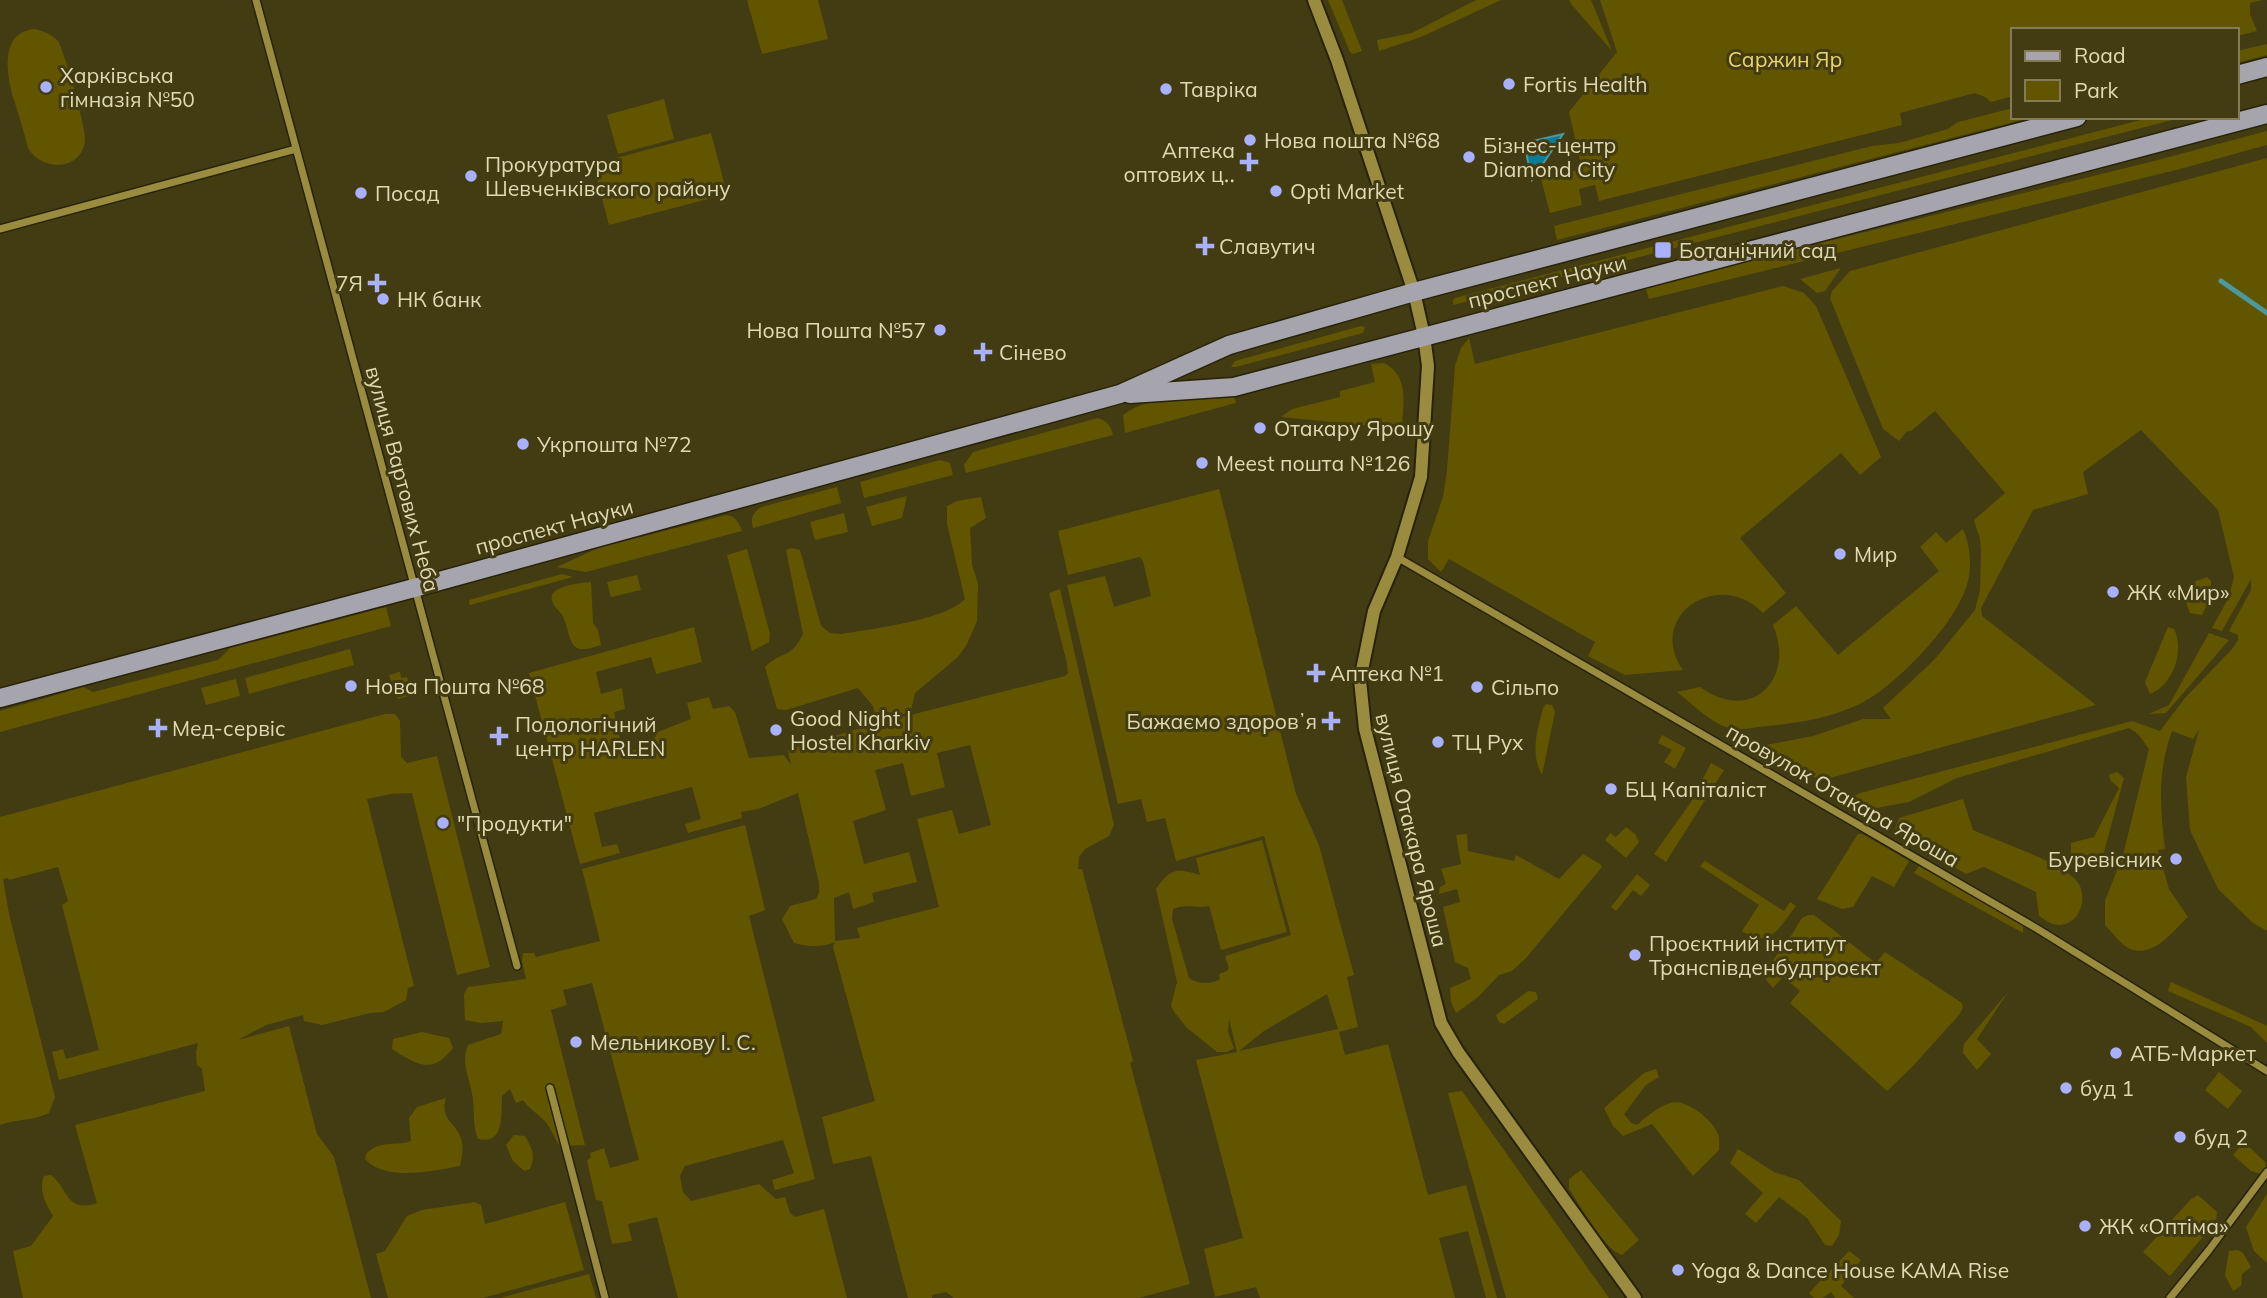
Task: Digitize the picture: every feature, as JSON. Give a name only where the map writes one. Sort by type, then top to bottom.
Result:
[{"type":"main road","points":[[2239,74],[2267,67]]},
{"type":"main road","name":"проспект Науки","points":[[1120,394],[1234,387],[2267,114]]},
{"type":"main road","name":"проспект Науки","points":[[0,698],[414,589],[1120,394],[1229,345],[1414,292],[2069,119]]},
{"type":"street","name":"вулиця Вартових Неба","points":[[256,0],[517,966]]},
{"type":"street","name":"вулиця Отакара Яроша","points":[[1314,0],[1337,60],[1414,292],[1428,366],[1421,477],[1397,557],[1374,611],[1360,680],[1360,702],[1365,729],[1441,1023],[1458,1052],[1635,1298]]},
{"type":"street","points":[[0,229],[296,149]]},
{"type":"street","name":"провулок Отакара Яроша","points":[[1397,557],[2024,921],[2267,1071]]},
{"type":"street","points":[[550,1088],[605,1298]]},
{"type":"street","points":[[2170,1298],[2267,1172]]},
{"type":"green space","points":[[747,0],[818,0],[828,39],[762,54]]},
{"type":"green space","points":[[1328,0],[1342,0],[1362,51],[1353,54],[1350,52]]},
{"type":"green space","points":[[1476,0],[1501,0],[1421,37],[1379,51],[1377,40],[1412,33]]},
{"type":"green space","points":[[1569,0],[1591,0],[1612,51],[1572,5]]},
{"type":"green space","name":"Саржин Яр","points":[[1600,0],[2262,0],[2250,3],[2250,14],[2257,31],[2239,36],[2239,28],[2011,28],[2011,97],[1991,102],[1975,93],[1900,113],[1902,125],[1599,201],[1595,185],[1579,189],[1582,205],[1550,213],[1541,179],[1582,169],[1569,112],[1617,52]]},
{"type":"green space","points":[[34,29],[53,36],[58,41],[70,74],[85,141],[82,151],[69,163],[51,164],[34,156],[28,148],[11,89],[8,56],[11,46],[15,38],[23,32]]},
{"type":"green space","points":[[2267,44],[2267,55],[2239,62],[2239,51]]},
{"type":"green space","points":[[664,99],[674,139],[618,154],[607,115]]},
{"type":"green space","points":[[2011,109],[2011,119],[2025,119],[1557,240],[1554,226],[1872,146],[1899,143],[1948,129],[1958,122]]},
{"type":"green space","points":[[2144,119],[2176,119],[1453,305],[1455,298]]},
{"type":"green space","points":[[2267,131],[2267,145],[2180,169],[1649,299],[1645,286],[2154,161]]},
{"type":"green space","points":[[711,133],[727,194],[609,225],[593,164]]},
{"type":"green space","points":[[2267,158],[2267,931],[2253,923],[2218,889],[2190,830],[2186,777],[2199,730],[2193,739],[2172,731],[2164,761],[2161,790],[2165,849],[2158,850],[2169,889],[2188,917],[2155,947],[2139,951],[2127,947],[2105,925],[2105,901],[2123,855],[2149,749],[2138,734],[2129,728],[1957,778],[1909,802],[1877,808],[1855,806],[1852,802],[1854,796],[1860,793],[2132,721],[2160,731],[2185,698],[2238,640],[2238,635],[2229,631],[2251,590],[2251,579],[2222,631],[2212,628],[2229,597],[2234,577],[2218,510],[2141,430],[2083,472],[2088,494],[2033,510],[1981,608],[1982,616],[2096,705],[1826,779],[1800,773],[1769,756],[1762,751],[1766,745],[1813,736],[1863,719],[1891,719],[1883,708],[1935,659],[1975,610],[1980,590],[1981,553],[1974,520],[2005,493],[1935,411],[1911,431],[1906,432],[1899,441],[1883,429],[1830,298],[1832,291],[1850,271]]},
{"type":"green space","points":[[1841,268],[1825,291],[1817,293],[1800,279]]},
{"type":"green space","points":[[1783,286],[1804,293],[1816,306],[1881,457],[1860,475],[1841,453],[1740,538],[1786,593],[1763,613],[1745,600],[1727,595],[1708,597],[1692,604],[1680,616],[1673,632],[1674,650],[1683,670],[1625,675],[1588,656],[1595,642],[1449,559],[1441,572],[1428,559],[1428,541],[1443,497],[1447,470],[1455,366],[1461,348],[1469,338],[1475,364]]},
{"type":"green space","points":[[1365,327],[1363,333],[1231,367],[1235,361]]},
{"type":"green space","points":[[1384,363],[1398,376],[1401,383],[1404,400],[1402,429],[1281,417],[1292,409],[1340,397],[1340,391],[1375,382],[1371,364]]},
{"type":"green space","points":[[1233,394],[1236,403],[1125,433],[1123,415],[1148,403],[1176,397]]},
{"type":"green space","points":[[1098,418],[1108,424],[1113,435],[966,473],[964,465],[973,452]]},
{"type":"green space","points":[[940,460],[950,463],[953,475],[864,498],[860,482]]},
{"type":"green space","points":[[837,487],[841,503],[753,528],[753,516],[761,507]]},
{"type":"green space","points":[[1219,489],[1296,794],[1319,845],[1354,975],[1347,977],[1358,1027],[1339,1032],[1345,1055],[1388,1044],[1428,1195],[1466,1185],[1497,1298],[1486,1298],[1468,1231],[1439,1238],[1455,1298],[1260,1298],[1256,1287],[1215,1297],[1204,1249],[1243,1238],[1196,1060],[1237,1052],[1229,1019],[1228,1032],[1234,1048],[1227,1052],[1217,1052],[1186,1027],[1171,1006],[1177,982],[1156,889],[1170,873],[1185,871],[1200,875],[1196,858],[1262,840],[1287,932],[1221,950],[1209,906],[1183,906],[1173,909],[1172,919],[1189,978],[1204,983],[1216,981],[1220,979],[1219,974],[1229,968],[1225,956],[1291,935],[1264,836],[1176,861],[1165,818],[1147,822],[1141,799],[1118,804],[1067,585],[1105,576],[1114,607],[1151,596],[1140,557],[1068,575],[1058,531]],"holes":[[[1327,994],[1338,1029],[1239,1051],[1264,1031]]]},
{"type":"green space","points":[[907,496],[902,518],[872,526],[866,507]]},
{"type":"green space","points":[[981,497],[986,518],[970,528],[972,564],[978,584],[977,621],[958,657],[915,693],[911,710],[904,714],[875,714],[873,706],[858,688],[786,710],[777,709],[765,667],[790,651],[803,634],[786,550],[800,550],[821,626],[830,633],[841,634],[925,618],[942,613],[965,599],[947,524],[947,506],[957,501]]},
{"type":"green space","points":[[844,513],[848,532],[815,540],[810,522]]},
{"type":"green space","points":[[726,515],[735,518],[742,531],[586,572],[557,567],[598,548]]},
{"type":"green space","points":[[1963,529],[1970,555],[1970,568],[1962,597],[1952,615],[1908,668],[1860,704],[1815,719],[1734,729],[1709,718],[1677,692],[1700,687],[1719,697],[1736,701],[1752,698],[1764,691],[1773,679],[1778,663],[1779,645],[1773,625],[1796,606],[1838,655],[1939,571],[1920,547],[1936,532],[1946,543]]},
{"type":"green space","points":[[747,549],[770,634],[769,642],[752,651],[727,555]]},
{"type":"green space","points":[[562,574],[573,577],[470,605],[469,600]]},
{"type":"green space","points":[[637,575],[641,590],[611,597],[607,582]]},
{"type":"green space","points":[[2207,577],[2211,581],[2211,596],[2202,615],[2190,613],[2185,592],[2196,581]]},
{"type":"green space","points":[[591,582],[593,623],[598,630],[601,645],[582,649],[577,648],[570,639],[563,616],[554,605],[552,597],[564,586]]},
{"type":"green space","points":[[1060,589],[1114,825],[1109,836],[1085,849],[1079,857],[1078,869],[1082,869],[1133,1061],[1130,1063],[1190,1284],[1139,1298],[954,1298],[946,1292],[932,1295],[932,1298],[908,1298],[871,1156],[833,1164],[822,1117],[875,1101],[833,947],[835,942],[815,946],[794,943],[782,919],[790,906],[816,899],[819,893],[798,793],[758,809],[741,812],[742,818],[688,833],[685,824],[701,819],[692,787],[594,813],[602,847],[617,844],[620,853],[580,864],[529,673],[694,627],[702,662],[656,674],[651,657],[596,672],[601,694],[622,688],[625,709],[614,712],[623,753],[644,747],[643,741],[656,737],[655,733],[691,719],[687,703],[709,697],[713,709],[729,706],[735,712],[749,758],[784,755],[791,765],[788,750],[871,725],[1065,676],[1068,673],[1067,663],[1049,593]],"holes":[[[970,745],[991,825],[959,834],[952,810],[917,819],[939,907],[857,928],[860,938],[835,941],[834,898],[849,892],[853,909],[874,902],[872,893],[917,882],[909,852],[864,864],[853,821],[886,810],[875,770],[903,763],[911,796],[945,787],[937,753]]]},
{"type":"green space","points":[[386,607],[391,626],[0,732],[0,711],[84,687],[93,692],[218,660],[230,648]]},
{"type":"green space","points":[[2168,627],[2174,629],[2177,638],[2175,666],[2165,683],[2150,694],[2145,682]]},
{"type":"green space","points":[[2209,633],[2229,640],[2166,713],[2149,714],[2169,705]]},
{"type":"green space","points":[[350,649],[354,665],[249,694],[245,678]]},
{"type":"green space","points":[[400,672],[401,678],[407,677],[412,695],[398,699],[389,675]]},
{"type":"green space","points":[[236,679],[240,696],[206,705],[201,688]]},
{"type":"green space","points":[[1546,704],[1552,705],[1555,712],[1542,775],[1535,750]]},
{"type":"green space","points":[[385,714],[395,714],[400,721],[401,757],[407,763],[437,756],[490,967],[457,975],[412,793],[367,799],[414,986],[408,988],[406,1000],[384,1012],[322,1025],[304,1021],[303,1015],[266,1025],[238,1040],[289,1026],[317,1134],[334,1157],[371,1298],[23,1298],[13,1251],[31,1246],[53,1216],[42,1192],[44,1176],[51,1175],[74,1203],[97,1203],[75,1125],[205,1091],[202,1069],[197,1065],[198,1043],[59,1080],[52,1052],[63,1049],[66,1059],[99,1050],[62,905],[68,901],[58,867],[9,880],[3,879],[9,914],[55,1097],[49,1113],[0,1125],[0,817]]},
{"type":"green space","points":[[1662,735],[1686,748],[1675,769],[1664,762],[1672,750],[1658,743]]},
{"type":"green space","points":[[1711,763],[1724,770],[1666,862],[1654,854],[1691,802]]},
{"type":"green space","points":[[2117,772],[2124,778],[2104,852],[2097,864],[2089,866],[2071,860],[2071,843],[2094,837],[2119,788],[2109,775]]},
{"type":"green space","points":[[1963,799],[1973,830],[2043,859],[2076,880],[2080,887],[2082,903],[2075,918],[2062,925],[2049,923],[2039,916],[2036,892],[1984,867],[1966,874],[1901,836],[1895,829],[1899,818]]},
{"type":"green space","points":[[745,825],[765,910],[749,916],[815,1179],[775,1190],[772,1180],[794,1173],[783,1140],[685,1166],[680,1176],[683,1192],[691,1201],[759,1184],[776,1199],[785,1197],[790,1213],[795,1217],[824,1209],[847,1298],[678,1298],[657,1217],[628,1224],[632,1241],[612,1244],[602,1201],[596,1200],[587,1161],[591,1157],[590,1153],[604,1148],[610,1168],[639,1160],[592,983],[563,990],[567,1005],[551,1010],[585,1145],[560,1146],[544,1120],[523,1100],[516,1103],[510,1089],[502,1096],[497,1133],[487,1140],[478,1139],[475,1128],[474,1105],[465,1059],[468,1045],[501,1034],[503,1021],[481,1023],[465,1020],[464,994],[468,987],[526,979],[523,953],[534,953],[536,957],[600,941],[582,869]]},
{"type":"green space","points":[[1626,827],[1635,834],[1639,842],[1626,858],[1605,840],[1610,833],[1616,837]]},
{"type":"green space","points":[[1467,834],[1468,851],[1514,861],[1516,855],[1559,879],[1583,854],[1602,867],[1526,958],[1512,971],[1499,975],[1478,997],[1456,1013],[1451,1002],[1450,988],[1471,979],[1468,968],[1455,962],[1443,907],[1460,902],[1457,889],[1439,894],[1440,887],[1446,884],[1441,869],[1461,864],[1456,835]]},
{"type":"green space","points":[[1858,834],[1909,861],[1894,887],[1872,876],[1853,907],[1842,909],[1817,899]]},
{"type":"green space","points":[[1705,861],[1784,911],[1790,902],[1796,906],[1774,933],[1761,938],[1752,936],[1742,931],[1759,905],[1700,866]]},
{"type":"green space","points":[[1919,866],[2023,925],[2023,933],[1914,873]]},
{"type":"green space","points":[[1637,874],[1650,885],[1641,896],[1633,890],[1616,911],[1611,907]]},
{"type":"green space","points":[[1814,915],[1876,963],[1885,952],[1962,1003],[1963,1008],[1959,1015],[1887,1091],[1790,1003],[1800,991],[1783,977],[1773,988],[1766,980],[1769,967],[1778,953],[1802,918]]},
{"type":"green space","points":[[2171,982],[2267,1026],[2267,1043],[2251,1027],[2168,991]]},
{"type":"green space","points":[[1528,991],[1536,992],[1538,999],[1504,1024],[1499,1022],[1496,1015]]},
{"type":"green space","points":[[2008,992],[1977,1039],[1991,1054],[1977,1070],[1963,1053],[1964,1044]]},
{"type":"green space","points":[[422,1032],[449,1038],[453,1048],[438,1062],[424,1065],[392,1049],[393,1039]]},
{"type":"green space","points":[[1656,1069],[1659,1077],[1646,1085],[1624,1114],[1631,1123],[1637,1125],[1661,1107],[1676,1102],[1704,1116],[1718,1134],[1719,1150],[1693,1176],[1652,1124],[1623,1136],[1613,1126],[1604,1108],[1644,1073]]},
{"type":"green space","points":[[2219,1072],[2242,1091],[2228,1109],[2205,1090]]},
{"type":"green space","points":[[1462,1091],[1609,1298],[1506,1298],[1448,1093]]},
{"type":"green space","points":[[446,1098],[445,1111],[462,1141],[460,1166],[397,1173],[374,1166],[365,1159],[366,1154],[377,1146],[411,1141],[409,1118],[417,1107]]},
{"type":"green space","points":[[514,1135],[525,1136],[530,1145],[533,1156],[530,1169],[524,1171],[513,1161],[506,1145]]},
{"type":"green space","points":[[2244,1142],[2265,1162],[2266,1167],[2261,1174],[2251,1171],[2233,1155]]},
{"type":"green space","points":[[1738,1149],[1774,1172],[1799,1180],[1841,1221],[1839,1235],[1832,1246],[1825,1245],[1807,1218],[1779,1197],[1756,1223],[1745,1214],[1763,1193],[1730,1163]]},
{"type":"green space","points":[[1581,1170],[1639,1240],[1622,1255],[1607,1245],[1569,1189],[1569,1179]]},
{"type":"green space","points":[[2267,1194],[2267,1263],[2254,1251],[2246,1227]]},
{"type":"green space","points":[[2198,1195],[2217,1212],[2216,1221],[2170,1276],[2143,1252],[2191,1199]]},
{"type":"green space","points":[[475,1202],[481,1205],[485,1224],[565,1202],[584,1270],[483,1298],[388,1298],[376,1254],[385,1251],[407,1216],[422,1210]]},
{"type":"green space","points":[[2238,1250],[2243,1253],[2251,1267],[2242,1274],[2241,1286],[2233,1291],[2225,1275],[2229,1251]]},
{"type":"green space","points":[[1849,1251],[1861,1260],[1841,1286],[1854,1298],[1835,1298],[1831,1292],[1823,1298],[1814,1298],[1809,1293]]},
{"type":"green space","points":[[589,1274],[596,1298],[500,1298]]},
{"type":"water","points":[[1563,134],[1532,180],[1524,143]]},
{"type":"waterway","points":[[2221,281],[2267,313]]},
{"type":"place","name":"Fortis Health","points":[[1509,84]]},
{"type":"place","name":"Харківська гімназія №50","points":[[46,87]]},
{"type":"place","name":"Тавріка","points":[[1166,89]]},
{"type":"place","name":"Нова пошта №68","points":[[1250,140]]},
{"type":"place","name":"Бізнес-центр Diamond City","points":[[1469,157]]},
{"type":"place","name":"Аптека оптових ц‥","points":[[1249,162]]},
{"type":"place","name":"Прокуратура Шевченківского району","points":[[471,176]]},
{"type":"place","name":"Opti Market","points":[[1276,191]]},
{"type":"place","name":"Посад","points":[[361,193]]},
{"type":"place","name":"Славутич","points":[[1205,246]]},
{"type":"place","name":"Ботанічний сад","points":[[1663,250]]},
{"type":"place","name":"7Я","points":[[377,283]]},
{"type":"place","name":"НК банк","points":[[383,299]]},
{"type":"place","name":"Нова Пошта №57","points":[[940,330]]},
{"type":"place","name":"Сінево","points":[[983,352]]},
{"type":"place","name":"Отакару Ярошу","points":[[1260,428]]},
{"type":"place","name":"Укрпошта №72","points":[[523,444]]},
{"type":"place","name":"Meest пошта №126","points":[[1202,463]]},
{"type":"place","name":"Мир","points":[[1840,554]]},
{"type":"place","name":"ЖК «Мир»","points":[[2113,592]]},
{"type":"place","name":"Аптека №1","points":[[1316,673]]},
{"type":"place","name":"Нова Пошта №68","points":[[351,686]]},
{"type":"place","name":"Сільпо","points":[[1477,687]]},
{"type":"place","name":"Бажаємо здоровʼя","points":[[1331,721]]},
{"type":"place","name":"Мед-сервіс","points":[[158,728]]},
{"type":"place","name":"Good Night | Hostel Kharkiv","points":[[776,730]]},
{"type":"place","name":"Подологічний центр HARLEN","points":[[499,736]]},
{"type":"place","name":"ТЦ Рух","points":[[1438,742]]},
{"type":"place","name":"БЦ Капіталіст","points":[[1611,789]]},
{"type":"place","name":"\"Продукти\"","points":[[443,823]]},
{"type":"place","name":"Буревісник","points":[[2176,859]]},
{"type":"place","name":"Проєктний інститут Транспівденбудпроєкт","points":[[1635,955]]},
{"type":"place","name":"Мельникову І. С.","points":[[576,1042]]},
{"type":"place","name":"АТБ-Маркет","points":[[2116,1053]]},
{"type":"place","name":"буд 1","points":[[2066,1088]]},
{"type":"place","name":"буд 2","points":[[2180,1137]]},
{"type":"place","name":"ЖК «Оптіма»","points":[[2085,1226]]},
{"type":"place","name":"Yoga & Dance House KAMA Rise","points":[[1678,1270]]}]
